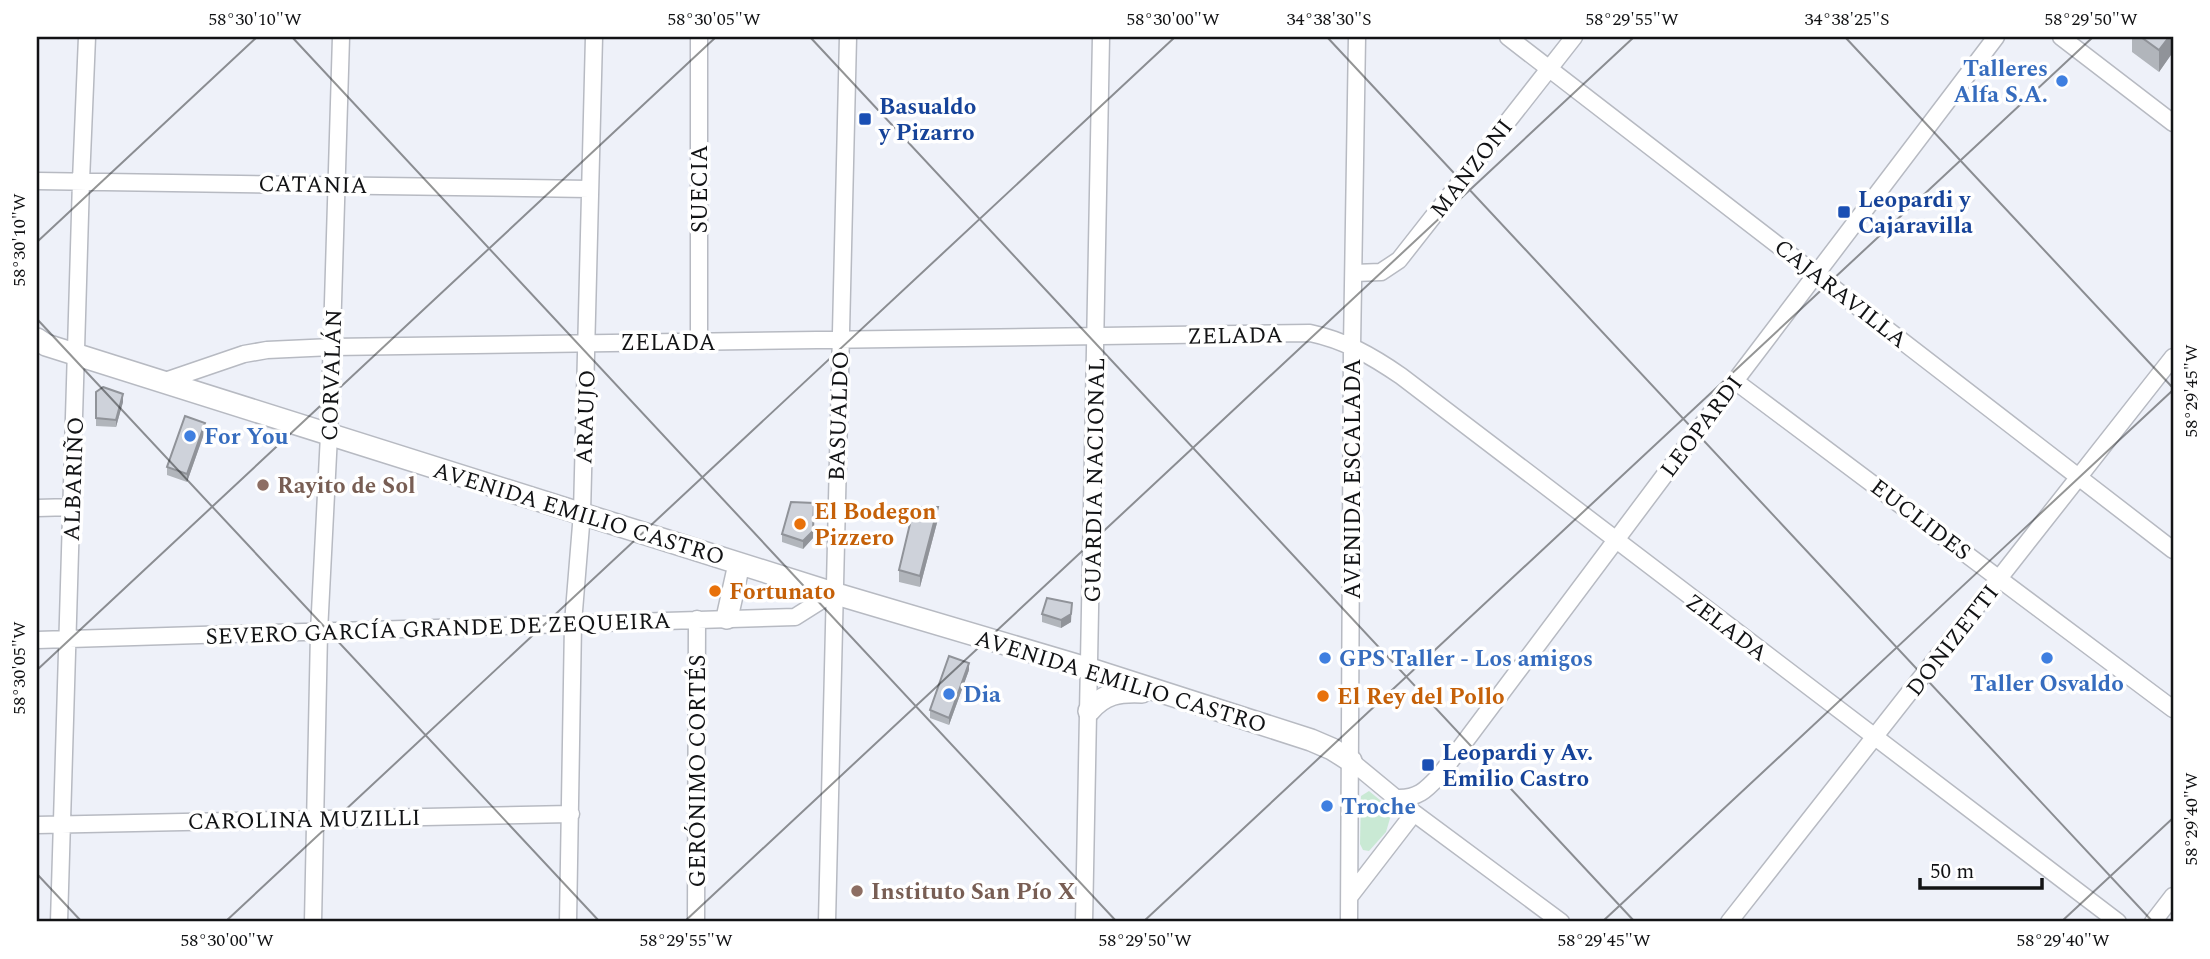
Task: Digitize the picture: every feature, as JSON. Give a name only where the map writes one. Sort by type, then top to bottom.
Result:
[{"type":"main road","name":"AVENIDA EMILIO CASTRO","points":[[40,344],[833,593],[1090,669],[1311,740],[1351,761]]},
{"type":"main road","points":[[727,618],[740,564]]},
{"type":"main road","points":[[1089,711],[1098,700],[1117,692],[1165,694]]},
{"type":"street","name":"ALBARIÑO","points":[[59,922],[87,37]]},
{"type":"street","name":"CORVALÁN","points":[[313,922],[319,632],[329,435],[341,37]]},
{"type":"street","name":"ARAUJO","points":[[568,922],[573,623],[582,513],[594,37]]},
{"type":"street","name":"SUECIA","points":[[699,37],[699,341]]},
{"type":"street","name":"BASUALDO","points":[[827,922],[848,37]]},
{"type":"street","name":"GUARDIA NACIONAL","points":[[1084,922],[1101,37]]},
{"type":"street","name":"AVENIDA ESCALADA","points":[[1349,922],[1352,347],[1357,37]]},
{"type":"street","name":"CAJARAVILLA","points":[[1508,37],[2173,550]]},
{"type":"street","name":"MANZONI","points":[[1354,272],[1381,272],[1399,260],[1574,37]]},
{"type":"street","name":"LEOPARDI","points":[[1396,798],[1423,794],[1440,775],[1996,37]]},
{"type":"street","points":[[2061,37],[2173,123]]},
{"type":"street","name":"CATANIA","points":[[37,181],[589,189]]},
{"type":"street","name":"ZELADA","points":[[162,382],[244,354],[267,350],[332,347],[1310,334],[1332,338],[1401,376],[2118,922]]},
{"type":"street","name":"DONIZETTI","points":[[1730,922],[2173,357]]},
{"type":"street","name":"EUCLIDES","points":[[1735,381],[2173,709]]},
{"type":"street","points":[[37,508],[73,507]]},
{"type":"street","name":"SEVERO GARCÍA GRANDE DE ZEQUEIRA","points":[[37,640],[795,617],[833,593]]},
{"type":"street","name":"GERÓNIMO CORTÉS","points":[[696,922],[697,619]]},
{"type":"street","points":[[1351,761],[1414,813],[1561,922]]},
{"type":"street","points":[[1350,896],[1414,813]]},
{"type":"street","name":"CAROLINA MUZILLI","points":[[37,825],[571,814]]},
{"type":"street","points":[[2153,922],[2173,896]]},
{"type":"green space","points":[[1369,791],[1386,805],[1391,815],[1386,832],[1369,851],[1363,850],[1360,844],[1361,796]]},
{"type":"building","points":[[2141,37],[2169,37],[2159,50]]},
{"type":"building","points":[[103,387],[123,394],[116,420],[96,418],[96,392]]},
{"type":"building","points":[[185,416],[205,423],[187,474],[167,467]]},
{"type":"building","name":"El Bodegon Pizzero","points":[[791,502],[814,503],[813,531],[803,541],[782,534]]},
{"type":"building","points":[[914,507],[938,507],[920,576],[899,570]]},
{"type":"building","points":[[1047,598],[1072,603],[1071,614],[1061,620],[1042,614]]},
{"type":"building","name":"Dia","points":[[949,656],[969,663],[949,718],[930,710]]},
{"type":"place","name":"Talleres Alfa S.A.","points":[[2062,81]]},
{"type":"place","name":"Basualdo y Pizarro","points":[[865,119]]},
{"type":"place","name":"Leopardi y Cajaravilla","points":[[1844,212]]},
{"type":"place","name":"For You","points":[[190,436]]},
{"type":"place","name":"Rayito de Sol","points":[[263,485]]},
{"type":"place","name":"El Bodegon Pizzero","points":[[800,524]]},
{"type":"place","name":"Fortunato","points":[[715,591]]},
{"type":"place","name":"GPS Taller - Los amigos","points":[[1325,658]]},
{"type":"place","name":"Taller Osvaldo","points":[[2047,658]]},
{"type":"place","name":"Dia","points":[[949,694]]},
{"type":"place","name":"El Rey del Pollo","points":[[1323,696]]},
{"type":"place","name":"Leopardi y Av. Emilio Castro","points":[[1428,765]]},
{"type":"place","name":"Troche","points":[[1327,806]]},
{"type":"place","name":"Instituto San Pío X","points":[[857,891]]}]
